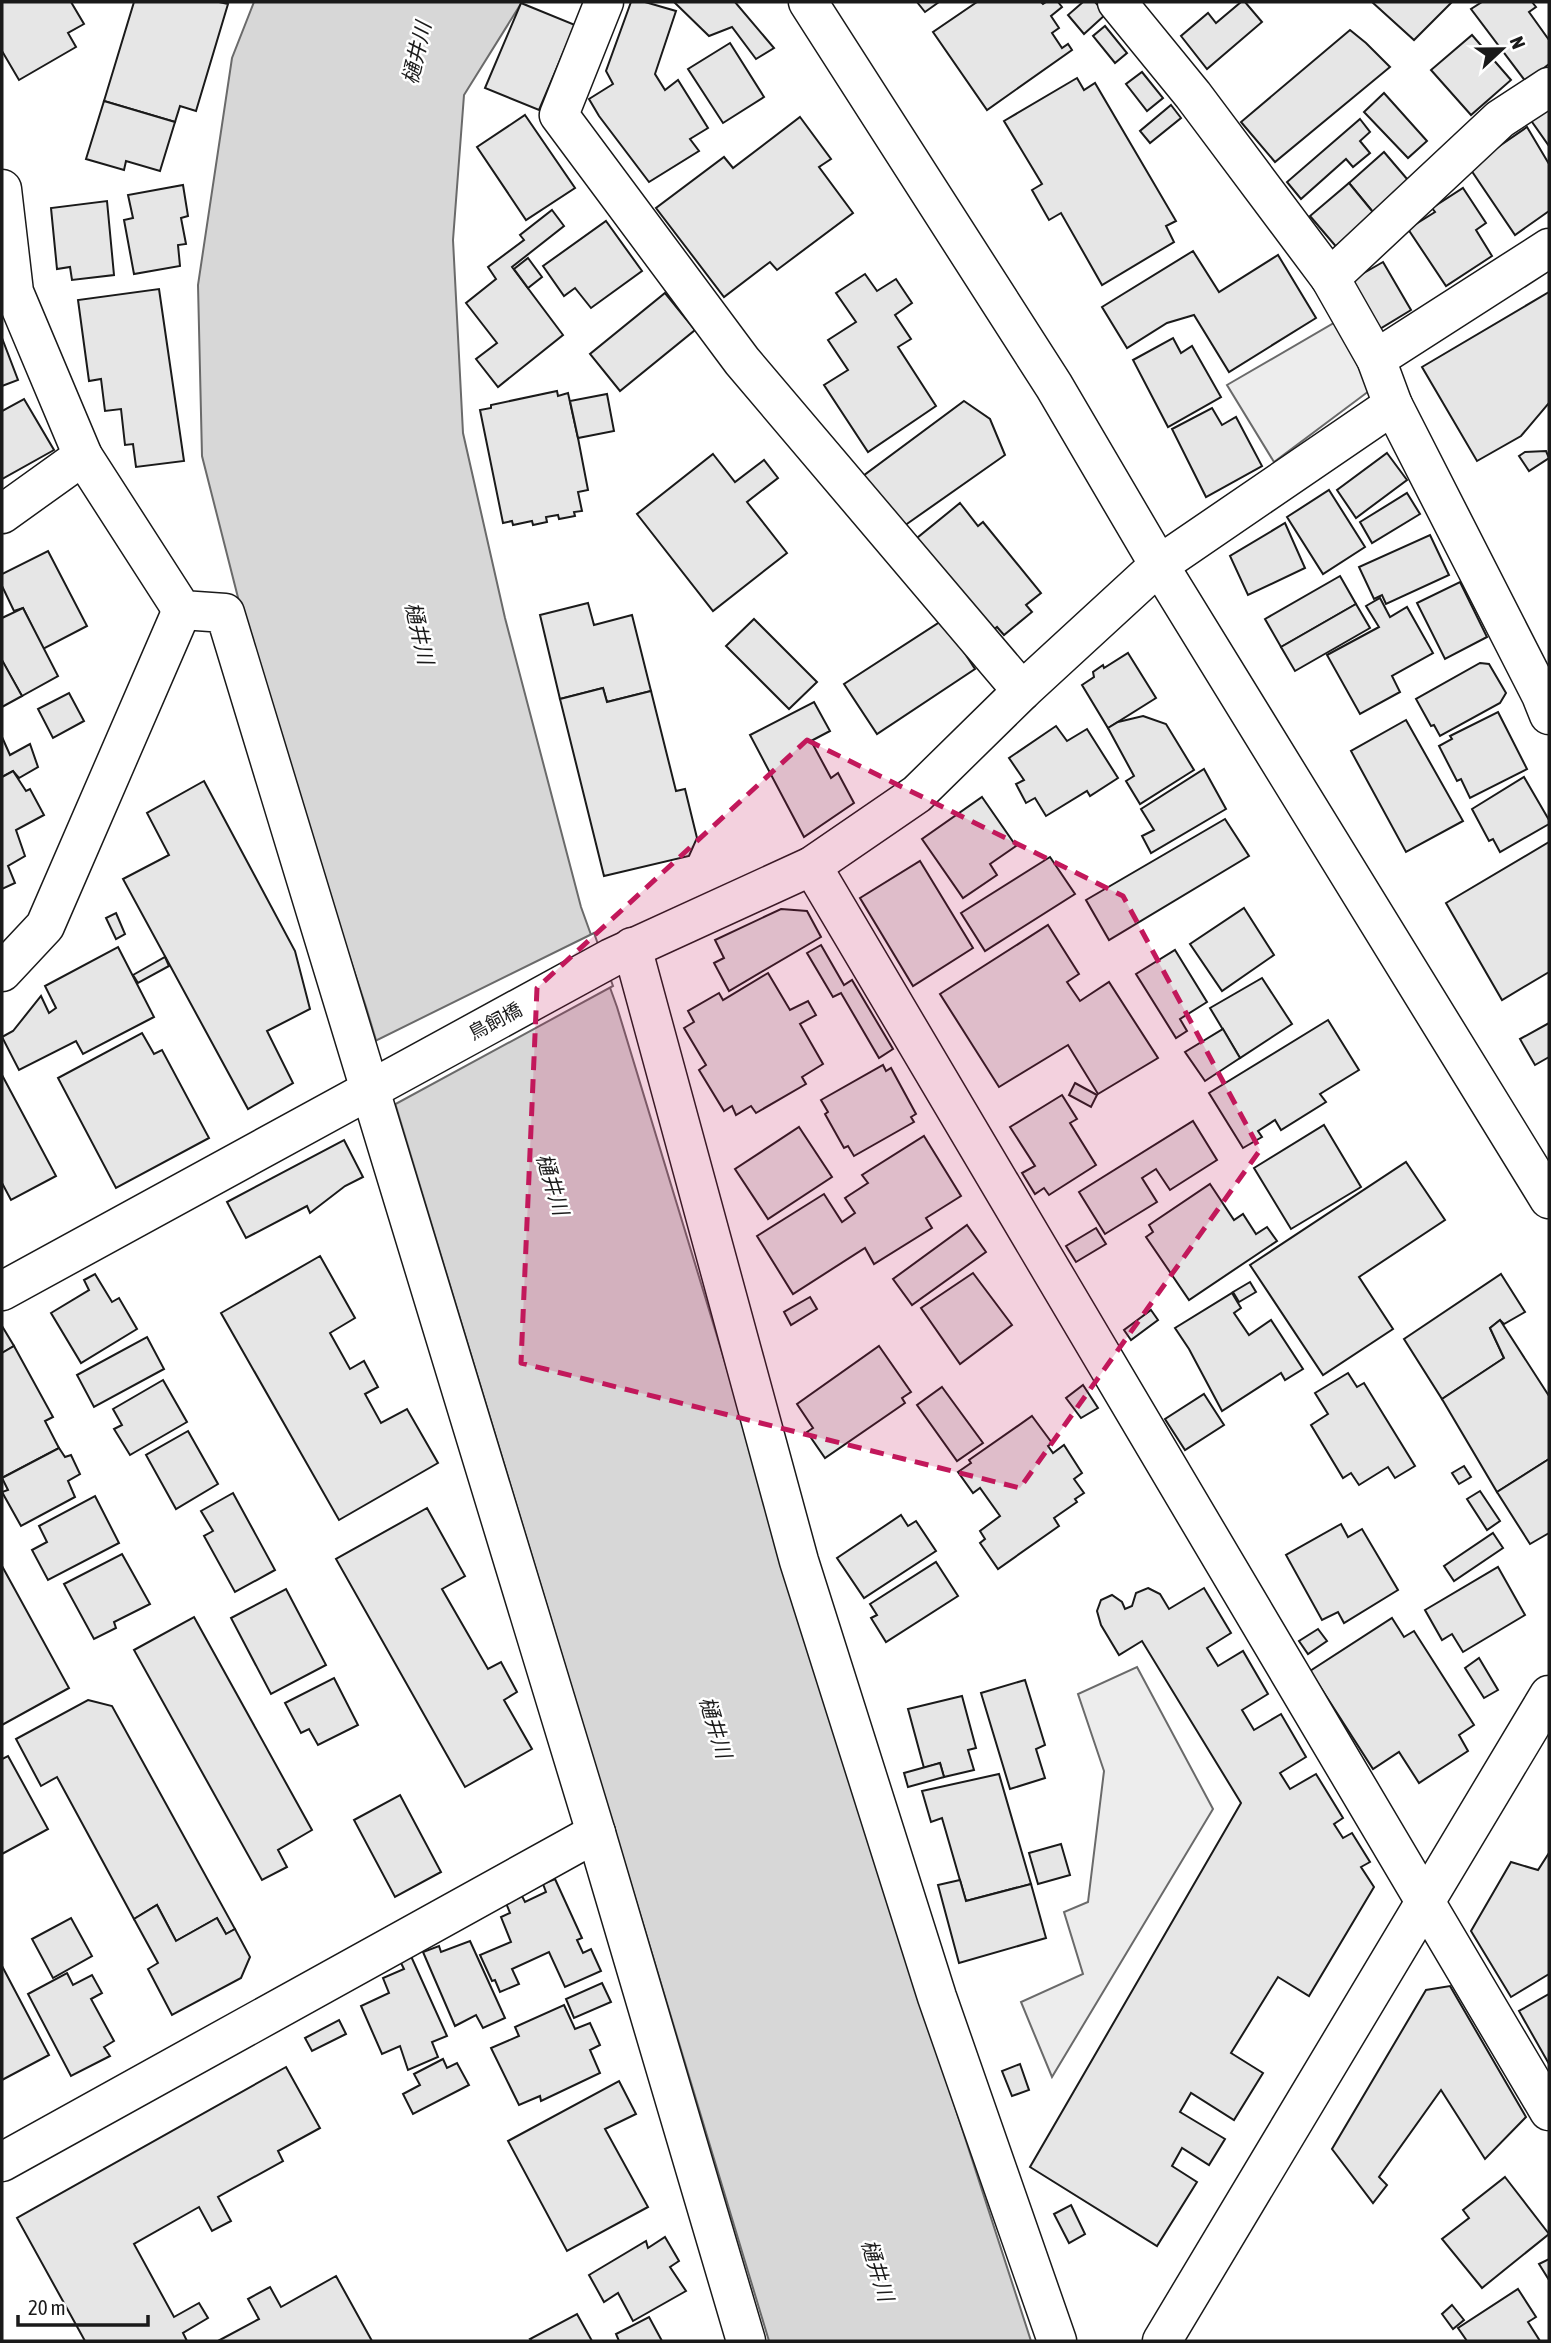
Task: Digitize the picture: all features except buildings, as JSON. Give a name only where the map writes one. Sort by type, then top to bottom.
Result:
[{"type":"street","points":[[604,2],[559,114],[742,361],[1021,691]]},
{"type":"street","points":[[808,2],[1054,386],[1159,565],[1549,1199]]},
{"type":"street","points":[[1117,2],[1193,95],[1331,278],[1376,359],[1393,405],[1547,701]]},
{"type":"street","points":[[1331,278],[1500,119],[1549,87]]},
{"type":"street","points":[[2,189],[8,293],[83,456],[183,610]]},
{"type":"street","points":[[1376,359],[1549,248]]},
{"type":"street","name":"鳥飼橋","points":[[2,1291],[621,953],[812,866],[917,794],[1021,691],[1159,565],[1393,405]]},
{"type":"street","points":[[2,514],[83,456]]},
{"type":"street","points":[[2,972],[45,926],[183,610]]},
{"type":"street","points":[[183,610],[225,613],[374,1086],[746,2341]]},
{"type":"street","points":[[812,866],[1549,2111]]},
{"type":"street","points":[[621,953],[799,1561],[937,1997],[1056,2341]]},
{"type":"street","points":[[1162,2341],[1549,1695]]},
{"type":"street","points":[[2,2162],[596,1833]]},
{"type":"highlighted area","points":[[807,740],[1123,896],[1260,1150],[1020,1488],[521,1363],[537,988]]},
{"type":"shaded area","points":[[1339,320],[1369,391],[1274,462],[1227,385]]},
{"type":"shaded area","points":[[1137,1667],[1213,1809],[1052,2077],[1021,2002],[1083,1974],[1064,1912],[1088,1902],[1104,1771],[1078,1694]]},
{"type":"water","name":"樋井川","points":[[254,2],[522,2],[464,95],[453,240],[463,433],[505,618],[581,907],[617,1007],[896,1925],[1031,2341],[769,2341],[366,1007],[261,688],[202,456],[198,285],[232,58]]},
{"type":"pier","points":[[594,933],[613,986],[392,1106],[373,1042]]}]
